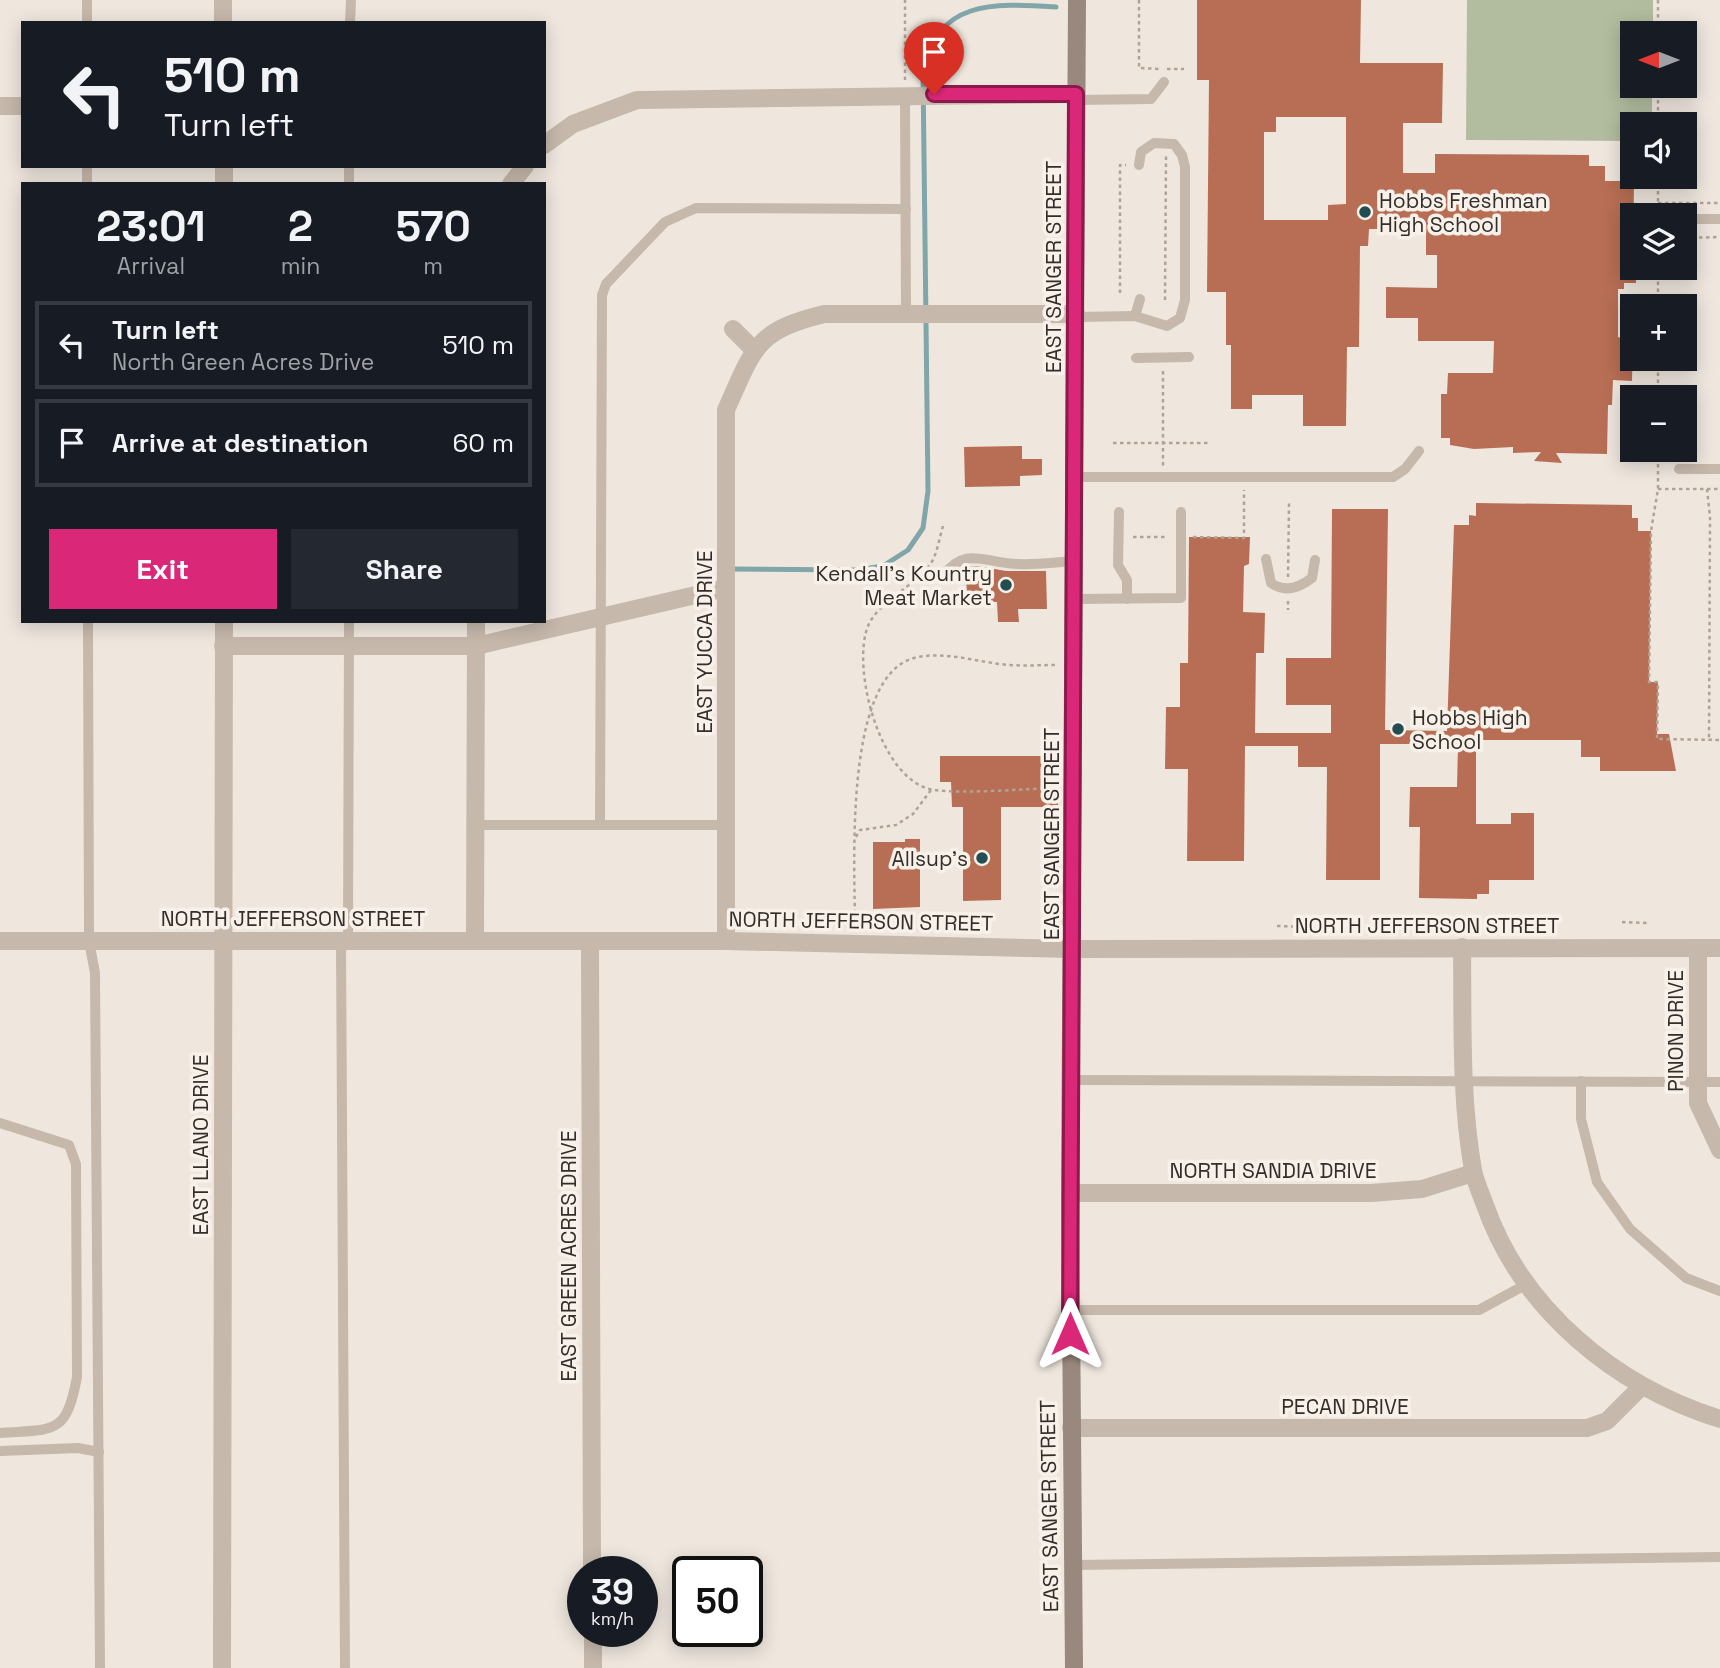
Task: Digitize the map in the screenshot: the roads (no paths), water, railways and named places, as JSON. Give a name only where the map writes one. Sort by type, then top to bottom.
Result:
[{"type":"main road","name":"EAST SANGER STREET","points":[[1074,1668],[1070,1193],[1077,0]]},
{"type":"street","points":[[223,0],[223,21]]},
{"type":"street","points":[[546,144],[573,124],[637,100],[920,95],[1076,97]]},
{"type":"street","points":[[0,106],[21,106]]},
{"type":"street","points":[[513,182],[524,168]]},
{"type":"street","points":[[733,329],[753,349],[774,331],[790,322],[824,314],[1076,316]]},
{"type":"street","name":"EAST YUCCA DRIVE","points":[[726,941],[726,410],[753,349]]},
{"type":"street","points":[[223,646],[477,646],[726,588]]},
{"type":"street","name":"EAST LLANO DRIVE","points":[[222,1668],[223,623]]},
{"type":"street","points":[[475,940],[476,623]]},
{"type":"street","name":"NORTH JEFFERSON STREET","points":[[0,941],[726,941],[1073,949],[1720,948]]},
{"type":"street","name":"EAST GREEN ACRES DRIVE","points":[[590,941],[592,1556]]},
{"type":"street","points":[[1462,947],[1464,1083],[1474,1173],[1493,1227],[1515,1268],[1562,1327],[1593,1353],[1664,1399],[1720,1419]]},
{"type":"street","name":"PINON DRIVE","points":[[1698,948],[1698,1103],[1714,1144],[1720,1150]]},
{"type":"street","name":"NORTH SANDIA DRIVE","points":[[1070,1193],[1371,1194],[1422,1189],[1474,1173]]},
{"type":"street","name":"PECAN DRIVE","points":[[1071,1428],[1587,1428],[1607,1421],[1642,1386]]},
{"type":"street","points":[[593,1647],[593,1668]]},
{"type":"lane","points":[[87,0],[87,21]]},
{"type":"lane","points":[[350,21],[351,0]]},
{"type":"lane","points":[[1076,97],[1151,99],[1164,82]]},
{"type":"lane","points":[[920,95],[906,209],[921,314]]},
{"type":"lane","points":[[1076,316],[1135,316],[1167,326],[1180,318],[1185,300],[1185,167],[1182,155],[1174,144],[1167,141],[1154,143],[1141,152],[1136,165]]},
{"type":"lane","points":[[600,825],[602,295],[606,284],[665,222],[696,208],[906,209]]},
{"type":"lane","points":[[1697,219],[1720,219]]},
{"type":"lane","points":[[1135,316],[1140,299]]},
{"type":"lane","points":[[1136,358],[1189,358]]},
{"type":"lane","points":[[1075,477],[1393,477],[1405,469],[1419,452]]},
{"type":"lane","points":[[1679,469],[1720,469]]},
{"type":"lane","points":[[1118,512],[1118,565],[1127,580],[1127,599]]},
{"type":"lane","points":[[1074,599],[1181,598],[1181,512]]},
{"type":"lane","points":[[942,577],[961,559],[984,557],[1017,564],[1074,561]]},
{"type":"lane","points":[[1266,559],[1271,583],[1279,588],[1297,588],[1312,578],[1315,560]]},
{"type":"lane","points":[[88,623],[89,941],[95,973],[100,1668]]},
{"type":"lane","points":[[345,1668],[345,941],[349,623]]},
{"type":"lane","points":[[476,825],[726,825]]},
{"type":"lane","points":[[1071,1080],[1720,1082]]},
{"type":"lane","points":[[1581,1081],[1581,1119],[1597,1182],[1630,1229],[1686,1278],[1720,1291]]},
{"type":"lane","points":[[0,1124],[69,1145],[76,1164],[77,1377],[72,1404],[64,1420],[49,1429],[0,1433]]},
{"type":"lane","points":[[1070,1310],[1479,1310],[1527,1284]]},
{"type":"lane","points":[[0,1451],[78,1448],[99,1452]]},
{"type":"lane","points":[[1073,1564],[1720,1557]]},
{"type":"waterway","points":[[730,569],[857,570],[883,566],[908,550],[923,528],[928,491],[923,72],[930,48],[941,31],[954,19],[989,7],[1056,7]]},
{"type":"place","name":"Hobbs Freshman High School","points":[[1365,212]]},
{"type":"place","name":"Kendall's Kountry Meat Market","points":[[1006,585]]},
{"type":"place","name":"Hobbs High School","points":[[1398,729]]},
{"type":"place","name":"Allsup's","points":[[982,858]]}]
